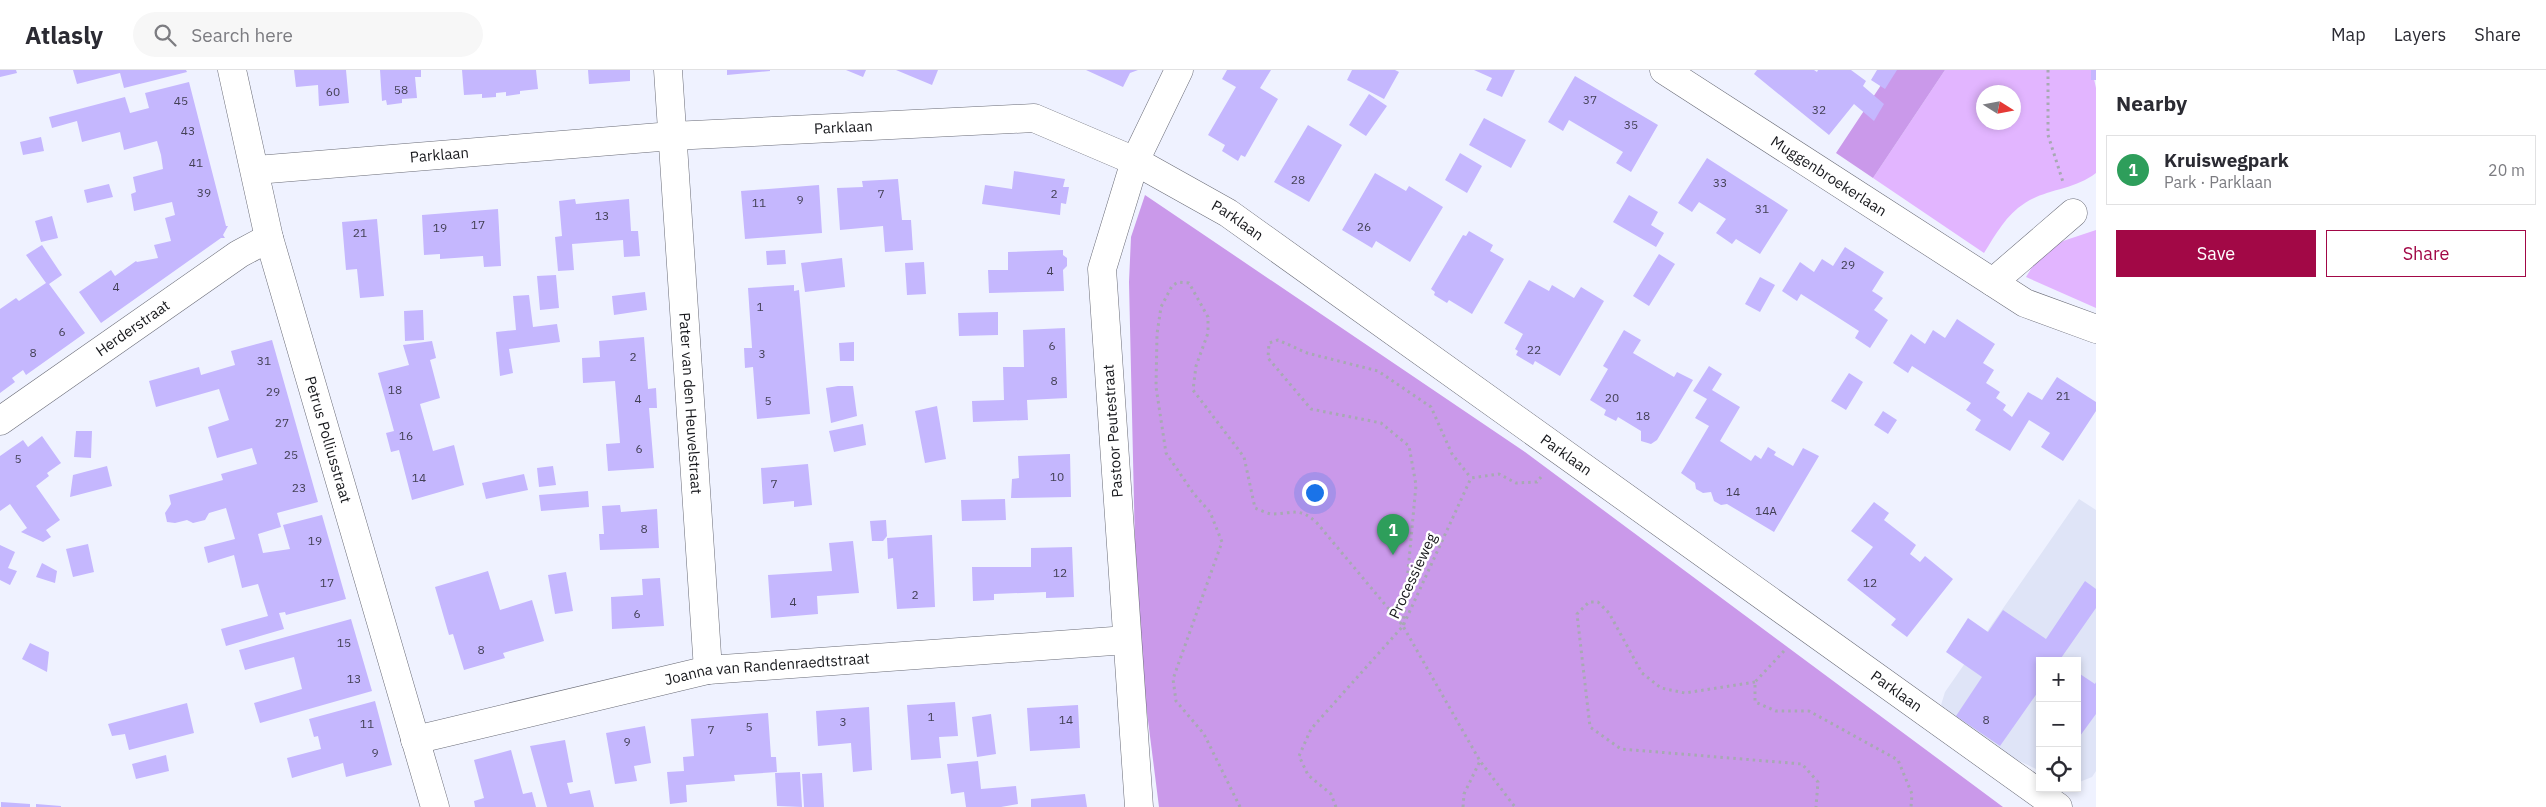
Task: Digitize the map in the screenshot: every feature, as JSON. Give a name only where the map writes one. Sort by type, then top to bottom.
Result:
[{"type":"street","name":"Petrus Polliusstraat","points":[[232,70],[256,170],[268,238],[435,807]]},
{"type":"street","name":"Pater van den Heuvelstraat","points":[[668,70],[708,670]]},
{"type":"street","name":"Pastoor Peutestraat","points":[[1139,807],[1102,269],[1135,161],[1179,70]]},
{"type":"street","name":"Muggenbroekerlaan","points":[[1664,70],[2026,303],[2096,329]]},
{"type":"street","name":"Parklaan","points":[[256,170],[672,136],[1034,118],[1135,161],[1228,213],[2058,807]]},
{"type":"street","points":[[1993,282],[2073,213]]},
{"type":"street","name":"Herderstraat","points":[[0,421],[239,254],[268,238]]},
{"type":"street","name":"Joanna van Randenraedtstraat","points":[[415,740],[708,670],[1127,640]]},
{"type":"path","points":[[2048,70],[2048,135],[2073,213]]},
{"type":"path","points":[[1240,807],[1204,734],[1176,701],[1173,679],[1222,542],[1210,512],[1194,494],[1166,453],[1156,387],[1157,352],[1161,308],[1172,286],[1178,282],[1189,284],[1208,317],[1208,333],[1196,366],[1193,390],[1244,457],[1255,508],[1269,514],[1296,510],[1311,517],[1403,626],[1480,761],[1515,807]]},
{"type":"path","points":[[1403,626],[1416,484],[1409,446],[1381,423],[1311,409],[1268,358],[1269,343],[1278,340],[1307,353],[1378,371],[1431,407],[1452,454],[1471,478],[1499,474],[1516,483],[1537,482],[1563,452]]},
{"type":"path","name":"Processieweg","points":[[1336,807],[1331,794],[1308,775],[1299,756],[1311,729],[1403,626],[1471,478]]},
{"type":"path","points":[[1806,627],[1756,682],[1685,693],[1661,688],[1642,673],[1609,613],[1598,602],[1589,602],[1577,614],[1590,727],[1621,749],[1802,764],[1818,782],[1816,807]]},
{"type":"path","points":[[1756,682],[1755,702],[1776,711],[1809,711],[1898,760],[1912,794],[1911,807]]},
{"type":"path","points":[[1463,807],[1464,794],[1480,761]]},
{"type":"shaded area","points":[[1891,70],[1945,70],[1873,178],[1836,153]]},
{"type":"shaded area","points":[[1945,70],[2092,70],[2096,88],[2096,173],[2079,183],[2033,198],[2018,208],[1997,232],[1984,253],[1873,178]]},
{"type":"shaded area","points":[[1145,195],[1525,452],[2003,807],[1159,807],[1137,634],[1129,282],[1131,237]]},
{"type":"shaded area","points":[[2096,230],[2096,308],[2026,277],[2039,256],[2063,241]]},
{"type":"shaded area","points":[[2079,499],[2096,510],[2096,771],[2092,777],[2081,781],[2081,657],[2036,657],[2036,769],[2003,753],[1941,705],[1945,692]]},
{"type":"building","points":[[0,70],[16,70],[17,73],[0,77]]},
{"type":"building","points":[[73,70],[186,70],[187,72],[124,88],[120,73],[77,84]]},
{"type":"building","points":[[294,70],[346,70],[349,103],[319,106],[318,85],[296,87]]},
{"type":"building","points":[[380,70],[421,70],[421,77],[415,77],[417,98],[402,99],[402,103],[387,105],[386,100],[382,101]]},
{"type":"building","points":[[462,70],[536,70],[538,89],[520,91],[520,94],[506,96],[506,92],[496,93],[496,97],[482,98],[482,94],[464,95]]},
{"type":"building","points":[[588,70],[630,70],[630,81],[589,84]]},
{"type":"building","points":[[727,70],[770,70],[770,71],[727,75]]},
{"type":"building","points":[[846,70],[866,70],[863,77]]},
{"type":"building","points":[[896,70],[938,70],[932,85]]},
{"type":"building","points":[[1086,70],[1138,70],[1130,73],[1123,87]]},
{"type":"building","points":[[1227,70],[1271,70],[1260,88],[1278,99],[1245,157],[1241,155],[1238,161],[1222,151],[1225,145],[1208,135],[1236,87],[1222,79]]},
{"type":"building","points":[[1352,70],[1395,70],[1399,72],[1384,99],[1347,80]]},
{"type":"building","points":[[1474,70],[1515,70],[1502,97],[1486,90],[1492,78]]},
{"type":"building","points":[[1757,70],[1814,70],[1817,72],[1818,70],[1851,70],[1866,81],[1863,86],[1884,104],[1874,121],[1854,104],[1829,135],[1754,74]]},
{"type":"building","points":[[1877,70],[1897,70],[1885,89],[1871,80]]},
{"type":"building","points":[[2091,70],[2096,70],[2096,80],[2091,80]]},
{"type":"building","points":[[1575,76],[1658,125],[1631,172],[1616,163],[1623,152],[1569,120],[1563,131],[1548,122]]},
{"type":"building","points":[[189,82],[226,226],[228,226],[223,235],[225,238],[221,238],[101,323],[79,292],[111,270],[115,276],[136,261],[158,258],[154,245],[171,241],[165,218],[175,215],[172,202],[134,211],[131,194],[136,192],[133,177],[163,169],[161,155],[157,141],[124,150],[120,132],[82,142],[77,121],[52,128],[49,117],[125,97],[130,113],[149,108],[145,93]]},
{"type":"building","points":[[1369,94],[1387,106],[1366,136],[1349,125]]},
{"type":"building","points":[[1484,118],[1526,140],[1511,168],[1469,145]]},
{"type":"building","points":[[1308,125],[1342,145],[1309,202],[1274,182]]},
{"type":"building","points":[[41,137],[44,151],[23,155],[20,142]]},
{"type":"building","points":[[1460,153],[1482,166],[1467,193],[1445,180]]},
{"type":"building","points":[[1707,158],[1788,210],[1760,254],[1736,239],[1732,244],[1716,233],[1726,219],[1699,202],[1692,212],[1678,203]]},
{"type":"building","points":[[1014,171],[1065,179],[1063,187],[1069,187],[1066,204],[1061,203],[1060,215],[982,204],[985,185],[1012,189]]},
{"type":"building","points":[[1375,173],[1406,191],[1409,186],[1443,207],[1410,262],[1376,241],[1372,248],[1342,230]]},
{"type":"building","points":[[898,179],[902,220],[911,220],[913,250],[885,252],[883,226],[840,230],[837,188],[863,187],[862,181]]},
{"type":"building","points":[[109,184],[113,197],[87,203],[84,190]]},
{"type":"building","points":[[819,185],[822,233],[745,239],[741,191]]},
{"type":"building","points":[[1629,195],[1658,212],[1651,225],[1664,233],[1656,247],[1613,222]]},
{"type":"building","points":[[575,199],[576,204],[629,199],[631,231],[638,231],[640,256],[624,257],[623,240],[572,244],[574,270],[558,271],[555,237],[562,236],[559,201]]},
{"type":"building","points":[[498,209],[501,266],[484,267],[483,256],[440,259],[440,254],[424,255],[422,215]]},
{"type":"building","points":[[52,216],[58,238],[41,242],[35,221]]},
{"type":"building","points":[[377,219],[384,296],[360,298],[357,269],[346,270],[342,222]]},
{"type":"building","points":[[1469,231],[1493,245],[1490,251],[1504,259],[1472,314],[1449,300],[1447,303],[1434,295],[1435,292],[1431,289],[1463,235],[1466,236]]},
{"type":"building","points":[[42,245],[62,275],[49,284],[85,333],[26,375],[23,370],[12,378],[15,382],[0,393],[0,309],[16,298],[19,301],[46,283],[26,255]]},
{"type":"building","points":[[1845,247],[1884,272],[1872,291],[1883,298],[1874,310],[1888,320],[1870,348],[1855,338],[1859,331],[1801,294],[1797,301],[1782,291],[1800,262],[1814,272],[1822,259],[1833,266]]},
{"type":"building","points":[[785,250],[786,264],[767,265],[766,251]]},
{"type":"building","points":[[1063,250],[1063,255],[1067,258],[1067,266],[1063,270],[1064,291],[989,293],[988,270],[1008,270],[1008,252]]},
{"type":"building","points":[[1659,254],[1675,264],[1649,306],[1633,296]]},
{"type":"building","points":[[842,258],[845,287],[805,292],[801,263]]},
{"type":"building","points":[[924,262],[926,294],[907,295],[905,263]]},
{"type":"building","points":[[556,275],[559,308],[540,310],[537,276]]},
{"type":"building","points":[[1760,277],[1775,285],[1760,312],[1745,304]]},
{"type":"building","points":[[1529,280],[1549,291],[1552,285],[1574,298],[1581,287],[1604,301],[1560,376],[1535,361],[1533,365],[1516,355],[1518,351],[1515,349],[1523,334],[1504,323]]},
{"type":"building","points":[[794,285],[794,291],[799,290],[810,414],[757,419],[753,367],[745,368],[744,348],[752,348],[748,288]]},
{"type":"building","points":[[645,292],[647,310],[614,315],[612,296]]},
{"type":"building","points":[[529,295],[533,327],[557,324],[560,342],[509,349],[513,373],[500,376],[496,332],[516,330],[513,296]]},
{"type":"building","points":[[423,310],[424,340],[405,341],[404,311]]},
{"type":"building","points":[[998,312],[998,335],[959,336],[958,313]]},
{"type":"building","points":[[1957,319],[1995,344],[1983,363],[1994,370],[1986,383],[2000,392],[1996,398],[2006,405],[2003,410],[2012,417],[2028,392],[2042,400],[2057,377],[2096,402],[2096,411],[2063,461],[2041,447],[2050,433],[2029,420],[2010,451],[1975,430],[1981,420],[1966,410],[1971,403],[1912,366],[1908,373],[1893,363],[1911,334],[1925,344],[1933,330],[1945,338]]},
{"type":"building","points":[[1065,328],[1067,398],[1027,400],[1028,420],[973,422],[972,401],[1004,400],[1003,367],[1024,367],[1023,330]]},
{"type":"building","points":[[1624,330],[1641,340],[1633,353],[1674,377],[1677,372],[1693,380],[1657,440],[1651,444],[1641,441],[1641,431],[1618,417],[1616,421],[1604,415],[1606,410],[1590,400],[1608,369],[1603,366]]},
{"type":"building","points":[[644,337],[648,389],[656,388],[657,408],[649,408],[654,468],[608,471],[606,444],[620,443],[615,381],[583,383],[582,358],[600,357],[599,341]]},
{"type":"building","points":[[272,340],[318,502],[277,513],[281,527],[258,534],[263,553],[290,549],[283,525],[322,515],[346,599],[286,615],[285,612],[279,613],[284,629],[226,646],[221,629],[268,616],[258,584],[242,588],[234,555],[208,563],[204,547],[235,539],[226,508],[209,513],[205,520],[193,523],[187,520],[175,523],[167,522],[165,513],[171,504],[169,495],[223,480],[221,474],[257,464],[252,448],[217,458],[208,427],[229,420],[219,389],[156,407],[149,381],[199,367],[201,375],[235,365],[231,351]]},
{"type":"building","points":[[432,341],[436,358],[430,360],[440,398],[420,404],[433,451],[454,445],[464,485],[412,500],[399,450],[391,452],[386,433],[394,431],[378,373],[409,365],[403,345]]},
{"type":"building","points":[[854,342],[854,361],[840,361],[839,343]]},
{"type":"building","points":[[1709,366],[1722,374],[1712,390],[1740,407],[1720,441],[1751,461],[1755,455],[1761,459],[1768,447],[1776,452],[1774,455],[1793,466],[1803,448],[1819,456],[1774,532],[1727,504],[1721,505],[1714,501],[1711,492],[1703,493],[1696,489],[1695,483],[1681,473],[1709,426],[1695,418],[1707,399],[1693,391]]},
{"type":"building","points":[[1849,373],[1863,382],[1846,410],[1831,401]]},
{"type":"building","points":[[853,386],[857,416],[831,423],[826,388]]},
{"type":"building","points":[[937,406],[946,459],[925,463],[915,411]]},
{"type":"building","points":[[1883,411],[1897,420],[1888,434],[1874,425]]},
{"type":"building","points":[[863,424],[866,445],[834,452],[829,431]]},
{"type":"building","points":[[76,431],[92,431],[91,458],[74,457]]},
{"type":"building","points":[[42,436],[61,463],[47,473],[49,476],[36,486],[60,520],[46,530],[51,537],[43,542],[21,532],[27,528],[10,504],[0,511],[0,456],[23,440],[28,447]]},
{"type":"building","points":[[1070,454],[1071,497],[1011,498],[1012,479],[1019,478],[1018,456]]},
{"type":"building","points":[[808,464],[812,505],[794,507],[794,501],[763,504],[761,468]]},
{"type":"building","points":[[107,466],[112,486],[70,497],[73,475]]},
{"type":"building","points":[[553,466],[556,485],[539,487],[537,468]]},
{"type":"building","points":[[524,474],[528,490],[486,499],[482,483]]},
{"type":"building","points":[[588,491],[589,507],[541,511],[539,495]]},
{"type":"building","points":[[1005,499],[1006,520],[962,521],[961,500]]},
{"type":"building","points":[[1874,502],[1889,513],[1884,520],[1916,545],[1910,554],[1920,562],[1925,556],[1953,579],[1907,637],[1891,625],[1896,619],[1847,580],[1873,547],[1851,531]]},
{"type":"building","points":[[620,505],[621,512],[657,509],[659,548],[600,550],[599,534],[604,534],[602,506]]},
{"type":"building","points":[[886,520],[887,536],[883,541],[872,541],[870,521]]},
{"type":"building","points":[[932,535],[935,607],[897,609],[893,558],[888,559],[887,538]]},
{"type":"building","points":[[853,541],[859,593],[817,596],[818,614],[771,618],[768,575],[832,571],[829,543]]},
{"type":"building","points":[[88,544],[94,572],[73,577],[66,549]]},
{"type":"building","points":[[0,545],[15,552],[8,568],[17,571],[10,585],[0,580]]},
{"type":"building","points":[[1072,547],[1074,597],[1046,598],[1046,592],[994,594],[994,600],[973,601],[972,567],[1031,567],[1031,548]]},
{"type":"building","points":[[42,563],[57,571],[55,583],[36,577]]},
{"type":"building","points":[[488,571],[500,610],[532,600],[544,641],[503,653],[505,658],[464,670],[453,634],[449,635],[435,587]]},
{"type":"building","points":[[566,572],[573,611],[555,614],[548,575]]},
{"type":"building","points":[[660,578],[664,626],[612,629],[611,597],[643,595],[642,579]]},
{"type":"building","points":[[2085,581],[2096,589],[2096,608],[2062,657],[2036,657],[2036,695],[2000,746],[1956,716],[1982,677],[1946,652],[1968,618],[1988,632],[2003,610],[2046,639]]},
{"type":"building","points":[[351,619],[372,691],[260,723],[254,703],[302,689],[294,657],[245,670],[239,650]]},
{"type":"building","points":[[30,643],[49,652],[47,672],[22,659]]},
{"type":"building","points":[[2081,675],[2095,684],[2096,682],[2096,714],[2081,735]]},
{"type":"building","points":[[375,701],[392,765],[346,777],[343,763],[292,778],[287,758],[321,749],[318,736],[314,737],[309,719]]},
{"type":"building","points":[[955,702],[958,736],[939,737],[941,758],[911,760],[907,705]]},
{"type":"building","points":[[187,703],[194,733],[129,750],[125,734],[112,736],[108,724]]},
{"type":"building","points":[[1078,705],[1080,748],[1030,751],[1027,708]]},
{"type":"building","points":[[869,707],[872,770],[853,772],[851,743],[818,746],[816,711]]},
{"type":"building","points":[[768,713],[771,757],[776,757],[777,772],[734,775],[735,781],[686,785],[687,802],[670,804],[667,772],[684,771],[683,757],[694,756],[691,719]]},
{"type":"building","points":[[991,714],[996,754],[977,757],[972,717]]},
{"type":"building","points":[[645,726],[651,763],[634,766],[637,781],[615,784],[606,733]]},
{"type":"building","points":[[565,740],[573,782],[567,783],[570,794],[590,790],[594,807],[547,807],[530,746]]},
{"type":"building","points":[[511,750],[523,794],[532,792],[536,807],[475,807],[474,801],[484,798],[474,760]]},
{"type":"building","points":[[166,755],[169,771],[136,779],[132,764]]},
{"type":"building","points":[[978,761],[981,789],[1016,786],[1018,804],[1001,807],[966,807],[964,792],[951,794],[947,764]]},
{"type":"building","points":[[800,772],[802,807],[777,806],[775,773]]},
{"type":"building","points":[[822,773],[824,807],[804,807],[802,774]]},
{"type":"building","points":[[1085,794],[1087,807],[1031,807],[1031,799]]},
{"type":"building","points":[[1,802],[30,804],[30,807],[1,807]]},
{"type":"building","points":[[36,804],[61,806],[61,807],[36,807]]},
{"type":"place","name":"Kruiswegpark","points":[[1393,555]]}]
